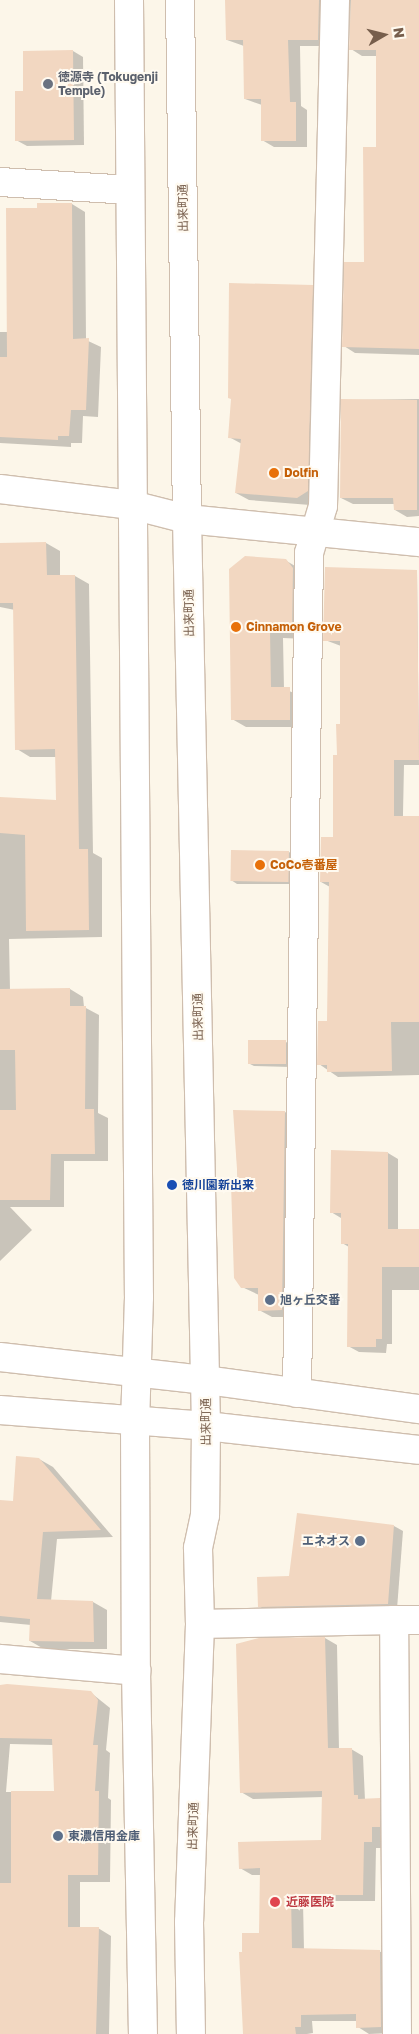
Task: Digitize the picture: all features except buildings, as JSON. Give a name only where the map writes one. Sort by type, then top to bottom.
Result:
[{"type":"main road","points":[[129,0],[139,1297],[135,1421],[136,1671],[142,2034]]},
{"type":"main road","name":"出来町通","points":[[180,0],[187,519],[206,1380],[205,1515],[198,1548],[200,1624],[189,1922],[191,2034]]},
{"type":"main road","points":[[297,1393],[309,563],[323,506],[335,0]]},
{"type":"main road","points":[[0,182],[130,190]]},
{"type":"main road","points":[[0,489],[132,506],[187,519],[317,530],[419,542]]},
{"type":"main road","points":[[0,1357],[206,1380],[419,1409]]},
{"type":"main road","points":[[0,1410],[206,1426],[419,1450]]},
{"type":"main road","points":[[200,1624],[406,1620],[397,2034]]},
{"type":"main road","points":[[0,1660],[136,1671]]},
{"type":"place","name":"徳源寺 (Tokugenji Temple)","points":[[48,84]]},
{"type":"place","name":"Dolfin","points":[[274,473]]},
{"type":"place","name":"Cinnamon Grove","points":[[236,627]]},
{"type":"place","name":"CoCo壱番屋","points":[[260,865]]},
{"type":"place","name":"徳川園新出来","points":[[172,1185]]},
{"type":"place","name":"旭ヶ丘交番","points":[[270,1300]]},
{"type":"place","name":"エネオス","points":[[360,1541]]},
{"type":"place","name":"東濃信用金庫","points":[[58,1836]]},
{"type":"place","name":"近藤医院","points":[[275,1902]]}]
